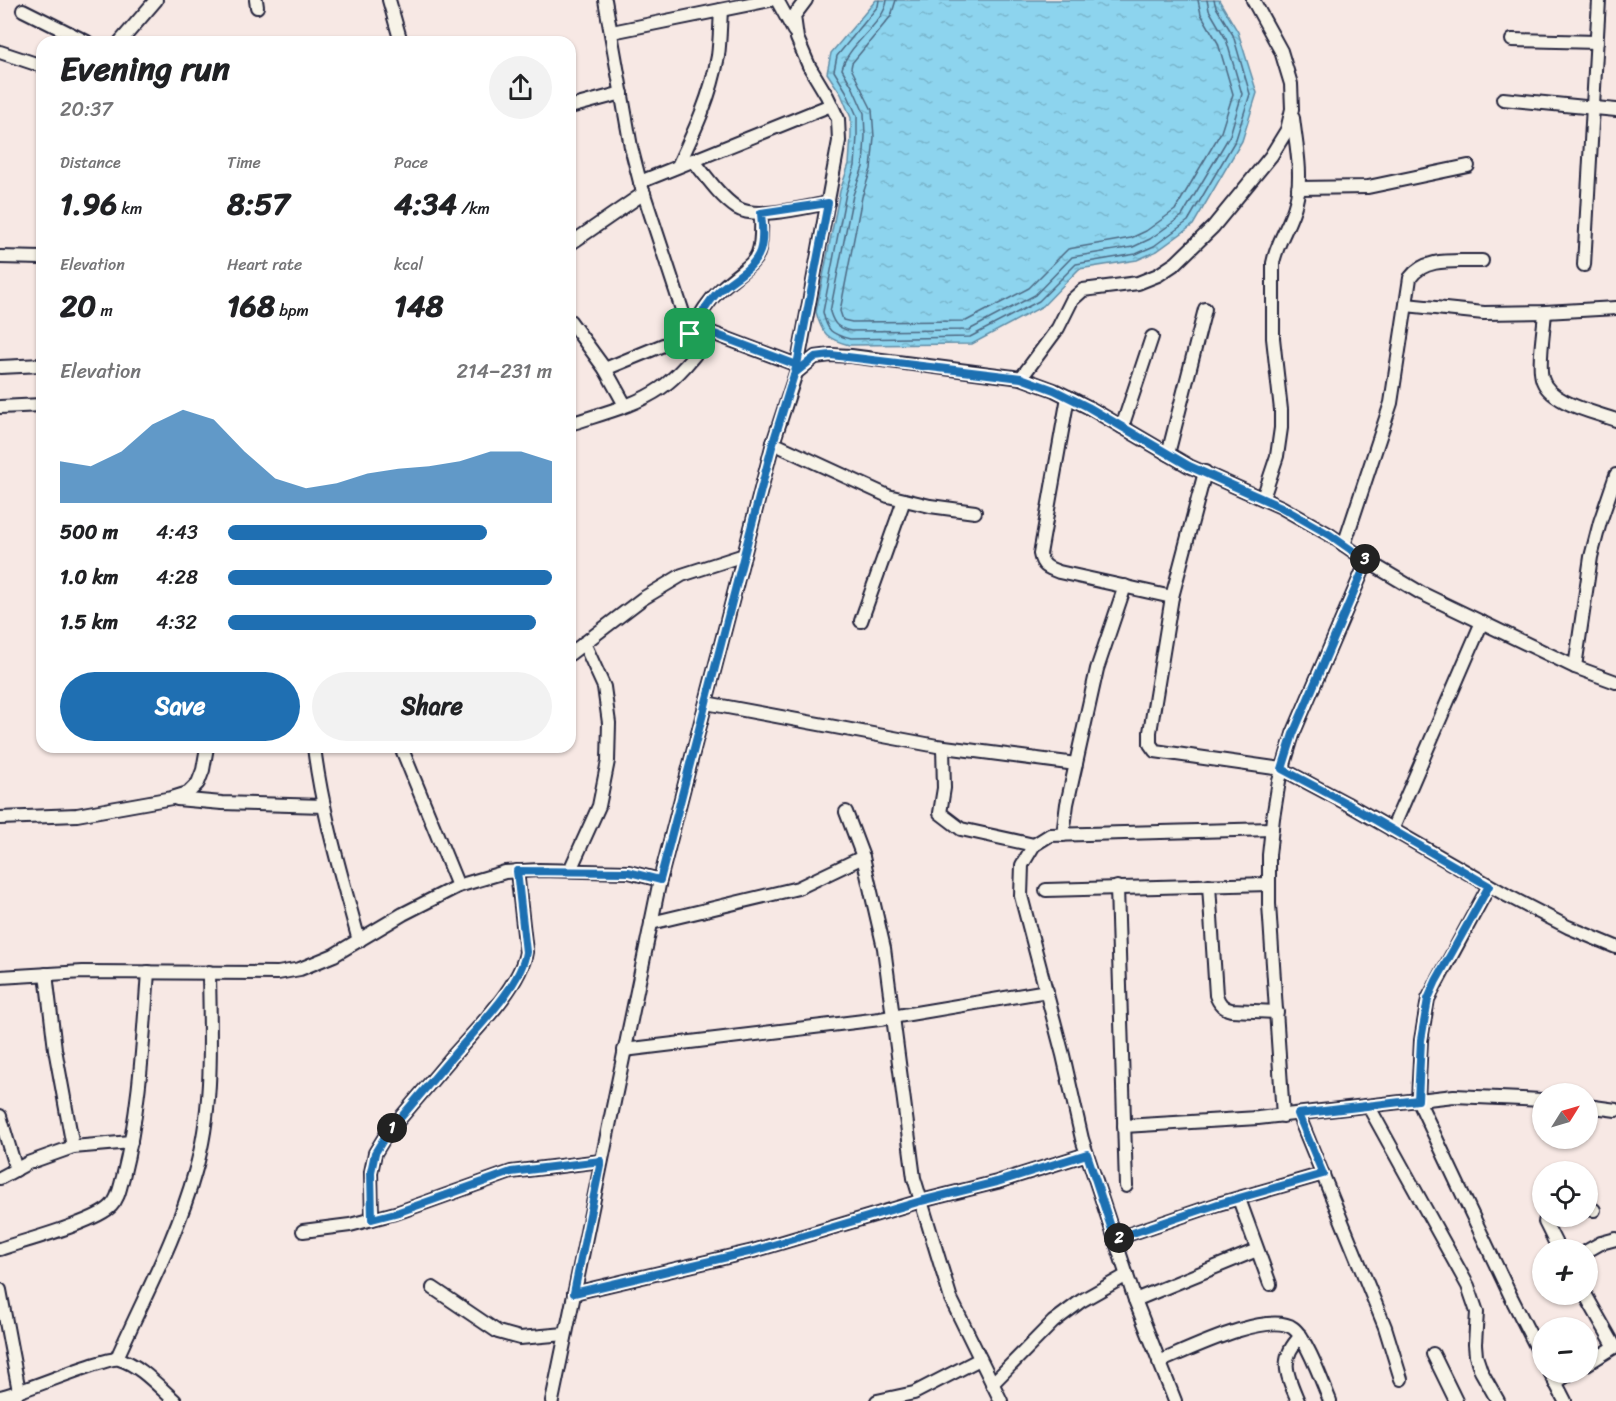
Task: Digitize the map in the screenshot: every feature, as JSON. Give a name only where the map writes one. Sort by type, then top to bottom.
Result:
[{"type":"street","points":[[125,36],[156,0]]},
{"type":"street","points":[[389,0],[399,36]]},
{"type":"street","points":[[605,0],[631,147],[690,334]]},
{"type":"street","points":[[612,32],[770,0]]},
{"type":"street","points":[[552,1401],[660,880],[773,443],[796,369],[839,141],[838,119],[777,0]]},
{"type":"street","points":[[797,38],[794,16],[806,0]]},
{"type":"street","points":[[1253,0],[1281,51],[1291,84],[1298,167],[1298,188],[1291,218],[1275,252],[1273,263],[1273,338],[1281,428],[1277,456],[1263,498]]},
{"type":"street","points":[[1584,265],[1599,0]]},
{"type":"street","points":[[23,10],[75,36]]},
{"type":"street","points":[[678,166],[701,117],[708,94],[718,54],[722,10]]},
{"type":"street","points":[[1512,40],[1597,42]]},
{"type":"street","points":[[0,52],[36,64]]},
{"type":"street","points":[[576,105],[622,93]]},
{"type":"street","points":[[1503,99],[1616,110]]},
{"type":"street","points":[[576,239],[642,187],[678,166],[831,105]]},
{"type":"street","points":[[1021,378],[1052,337],[1072,300],[1083,290],[1138,283],[1158,275],[1176,263],[1213,228],[1270,156],[1287,130],[1292,109]]},
{"type":"street","points":[[693,160],[727,200],[748,213],[828,203]]},
{"type":"street","points":[[1298,188],[1368,187],[1468,166]]},
{"type":"street","points":[[690,334],[710,300],[750,267],[757,258],[761,248],[761,213]]},
{"type":"street","points":[[0,257],[36,258]]},
{"type":"street","points":[[1344,545],[1391,403],[1410,278],[1416,269],[1427,264],[1482,261]]},
{"type":"street","points":[[1406,305],[1484,314],[1616,308]]},
{"type":"street","points":[[1168,454],[1205,309]]},
{"type":"street","points":[[1545,312],[1541,369],[1546,388],[1555,398],[1616,420]]},
{"type":"street","points":[[576,329],[605,369],[625,405]]},
{"type":"street","points":[[605,369],[690,334],[703,332],[712,333],[796,369]]},
{"type":"street","points":[[576,422],[650,395],[663,387],[685,367],[712,333]]},
{"type":"street","points":[[1122,427],[1152,337]]},
{"type":"street","points":[[796,369],[815,357],[831,355],[1021,378],[1068,397],[1168,454],[1263,498],[1420,593],[1575,668],[1616,682]]},
{"type":"street","points":[[0,367],[36,365]]},
{"type":"street","points":[[1068,397],[1040,554],[1041,562],[1053,570],[1172,597]]},
{"type":"street","points":[[0,407],[36,405]]},
{"type":"street","points":[[773,443],[877,492],[904,500],[975,512]]},
{"type":"street","points":[[1205,472],[1172,597],[1150,732],[1150,744],[1155,751],[1282,769],[1489,886],[1568,927],[1616,947]]},
{"type":"street","points":[[1575,668],[1590,557],[1616,475]]},
{"type":"street","points":[[861,621],[904,500]]},
{"type":"street","points":[[576,649],[642,599],[682,575],[744,555]]},
{"type":"street","points":[[1283,1116],[1269,884],[1272,830],[1282,769],[1293,734],[1367,561]]},
{"type":"street","points":[[1063,835],[1067,804],[1097,669],[1125,586]]},
{"type":"street","points":[[1392,830],[1482,622]]},
{"type":"street","points":[[570,870],[599,806],[608,761],[609,723],[603,687],[584,643]]},
{"type":"street","points":[[706,703],[943,747],[1076,764]]},
{"type":"street","points":[[943,747],[944,788],[940,813],[961,829],[1034,845]]},
{"type":"street","points":[[0,818],[77,815],[188,793],[198,783],[206,753]]},
{"type":"street","points":[[315,753],[317,779],[359,941]]},
{"type":"street","points":[[403,753],[458,886]]},
{"type":"street","points":[[172,798],[222,803],[324,806]]},
{"type":"street","points":[[846,812],[863,857],[884,948],[891,1017],[914,1178],[951,1299],[1000,1401]]},
{"type":"street","points":[[1175,1401],[1135,1300],[1087,1154],[1022,896],[1022,865],[1034,845],[1050,835],[1272,830]]},
{"type":"street","points":[[651,923],[798,888],[863,857]]},
{"type":"street","points":[[0,977],[148,972],[278,973],[300,969],[334,955],[403,914],[458,886],[505,872],[570,870],[629,872],[660,880]]},
{"type":"street","points":[[372,1219],[371,1172],[375,1153],[386,1135],[486,1017],[524,964],[526,952],[517,871]]},
{"type":"street","points":[[1046,890],[1269,884]]},
{"type":"street","points":[[1209,885],[1216,995],[1219,1002],[1224,1008],[1231,1010],[1277,1012]]},
{"type":"street","points":[[1489,886],[1428,999],[1421,1040],[1418,1100],[1532,1338]]},
{"type":"street","points":[[1117,887],[1126,1186]]},
{"type":"street","points":[[0,1249],[94,1216],[110,1208],[117,1199],[131,1142],[142,1056],[148,972]]},
{"type":"street","points":[[117,1358],[177,1224],[196,1172],[205,1122],[211,1051],[209,972]]},
{"type":"street","points":[[46,974],[55,1049],[73,1147]]},
{"type":"street","points":[[624,1050],[891,1017],[1047,992]]},
{"type":"street","points":[[1124,1126],[1283,1116],[1454,1096],[1532,1100]]},
{"type":"street","points":[[1369,1107],[1468,1286],[1477,1312],[1476,1356],[1481,1371],[1498,1401]]},
{"type":"street","points":[[1598,1108],[1616,1110]]},
{"type":"street","points":[[1298,1114],[1385,1327],[1401,1379]]},
{"type":"street","points":[[0,1116],[16,1170]]},
{"type":"street","points":[[0,1178],[28,1163],[73,1147],[131,1142]]},
{"type":"street","points":[[574,1293],[753,1251],[1087,1154]]},
{"type":"street","points":[[303,1231],[350,1225],[399,1212],[511,1172],[601,1161]]},
{"type":"street","points":[[1115,1239],[1218,1204],[1323,1174]]},
{"type":"street","points":[[1239,1198],[1270,1284]]},
{"type":"street","points":[[1598,1246],[1616,1239]]},
{"type":"street","points":[[1135,1300],[1257,1250]]},
{"type":"street","points":[[992,1384],[1053,1322],[1081,1301],[1127,1275]]},
{"type":"street","points":[[433,1288],[498,1332],[520,1338],[566,1334]]},
{"type":"street","points":[[0,1290],[16,1396]]},
{"type":"street","points":[[1591,1305],[1615,1347],[1598,1357]]},
{"type":"street","points":[[1159,1362],[1227,1334],[1278,1322],[1292,1327],[1301,1336],[1330,1401]]},
{"type":"street","points":[[1298,1401],[1286,1364],[1288,1352],[1301,1336]]},
{"type":"street","points":[[1434,1354],[1456,1401]]},
{"type":"street","points":[[0,1397],[16,1396],[104,1360],[117,1358],[129,1363],[172,1398]]},
{"type":"street","points":[[876,1401],[914,1393],[980,1359]]},
{"type":"street","points":[[1555,1383],[1564,1401]]},
{"type":"water","points":[[876,0],[1219,0],[1238,32],[1257,93],[1242,141],[1193,225],[1157,251],[1137,260],[1079,269],[1043,306],[972,344],[849,345],[842,343],[830,338],[823,331],[816,312],[840,191],[849,164],[851,136],[851,118],[841,94],[827,73],[831,53]]},
{"type":"route","points":[[690,334],[710,300],[750,267],[757,258],[761,248],[761,213],[828,203],[797,365],[795,373],[815,357],[831,355],[1021,378],[1054,390],[1088,407],[1189,466],[1281,507],[1330,535],[1367,561],[1293,734],[1282,769],[1346,803],[1489,886],[1428,999],[1421,1040],[1418,1100],[1298,1114],[1323,1174],[1218,1204],[1115,1239],[1087,1154],[753,1251],[574,1293],[601,1161],[511,1172],[399,1212],[372,1219],[371,1172],[375,1153],[386,1135],[486,1017],[524,964],[525,933],[517,871],[629,872],[660,880],[773,443],[797,365],[712,333],[690,334]]}]
